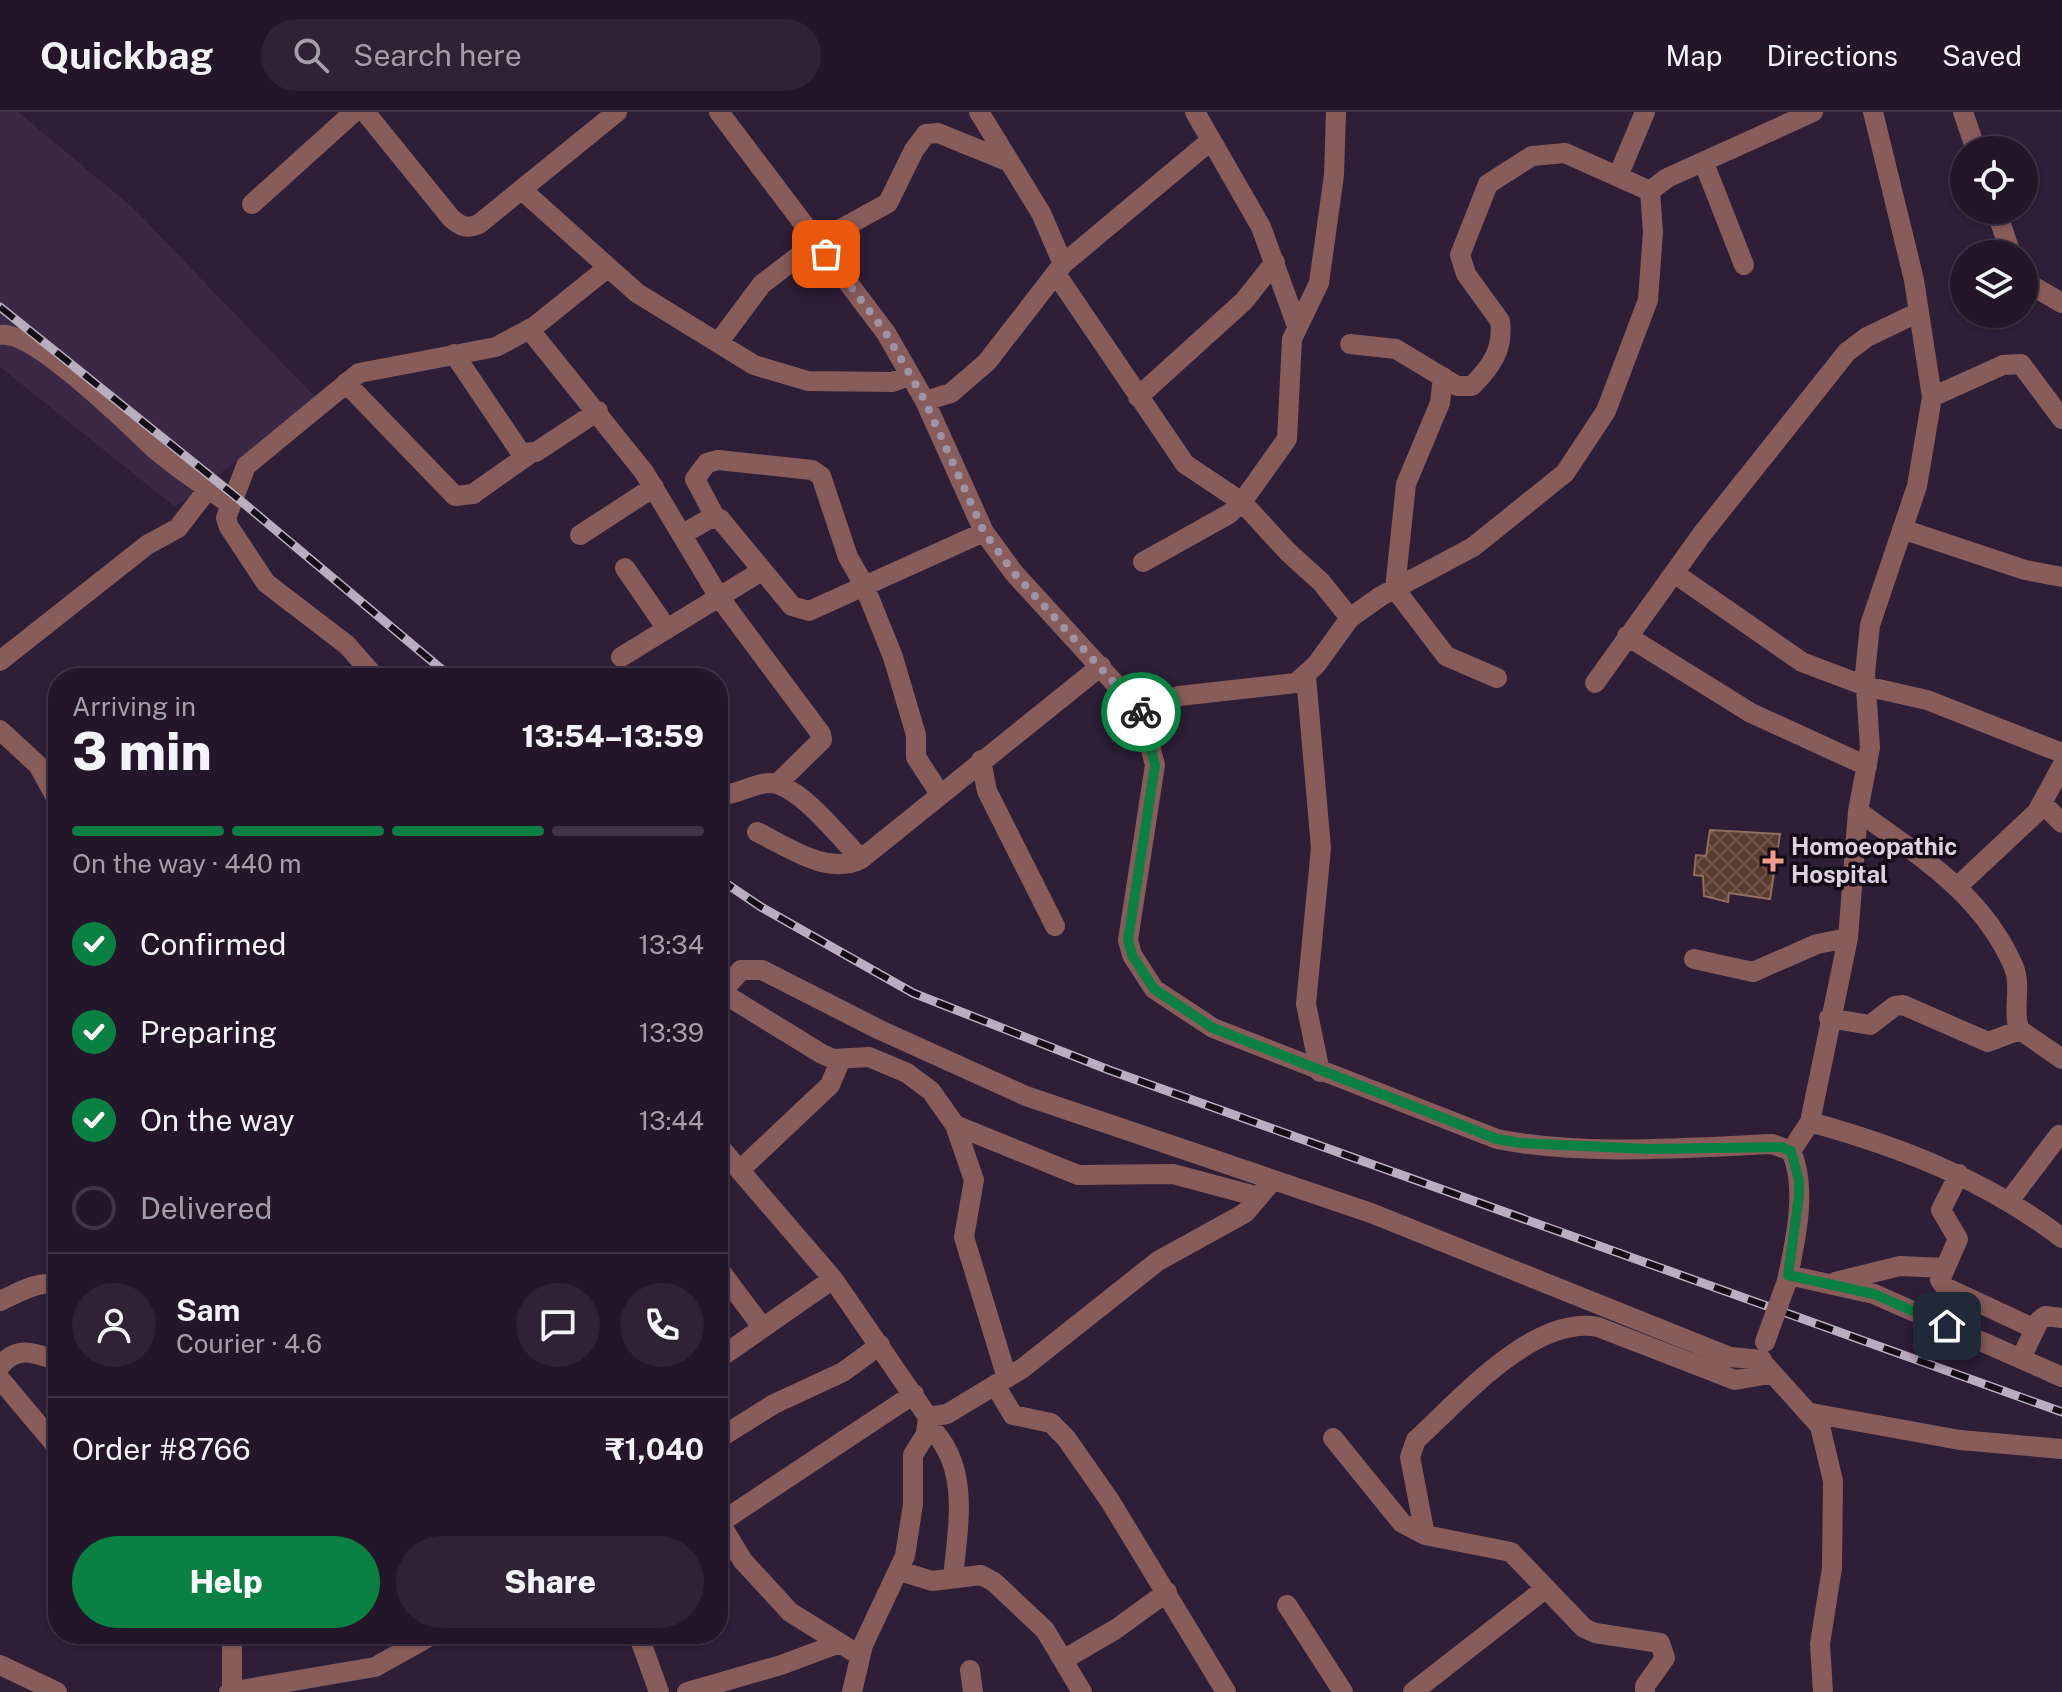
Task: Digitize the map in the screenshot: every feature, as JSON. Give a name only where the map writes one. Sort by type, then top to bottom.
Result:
[{"type":"street","points":[[252,204],[354,112]]},
{"type":"street","points":[[365,112],[460,226],[469,228],[479,224],[617,112]]},
{"type":"street","points":[[719,112],[886,333],[925,401],[984,532],[1014,573],[1141,712],[1155,765],[1128,940],[1132,955],[1154,989],[1204,1023],[1320,1072],[1497,1139],[1520,1143],[1664,1149],[1772,1144],[1791,1151]]},
{"type":"street","points":[[979,112],[1041,213],[1060,269],[1138,397],[1185,464],[1242,502],[1288,552],[1321,582],[1350,618]]},
{"type":"street","points":[[1195,112],[1209,142],[1261,227],[1297,326]]},
{"type":"street","points":[[1143,562],[1214,524],[1242,502],[1287,439],[1292,339],[1319,283],[1334,175],[1336,112]]},
{"type":"street","points":[[1618,176],[1645,112]]},
{"type":"street","points":[[1141,712],[1179,696],[1296,683],[1306,676],[1350,618],[1395,589],[1473,547],[1576,461],[1606,411],[1648,300],[1653,232],[1650,191],[1659,182],[1813,112]]},
{"type":"street","points":[[1791,1151],[1810,1122],[1829,1018],[1848,938],[1858,811],[1871,734],[1865,686],[1870,625],[1917,486],[1932,397],[1919,312],[1873,112]]},
{"type":"street","points":[[1963,112],[1971,136]]},
{"type":"street","points":[[718,343],[762,284],[817,242],[888,203],[914,150],[926,134],[938,133],[1007,161]]},
{"type":"street","points":[[925,401],[951,393],[987,362],[1060,269],[1209,142]]},
{"type":"street","points":[[1350,344],[1396,349],[1457,386],[1472,386],[1493,363],[1500,341],[1500,321],[1461,266],[1460,255],[1488,184],[1532,156],[1547,152],[1578,157],[1650,191]]},
{"type":"street","points":[[1704,163],[1744,265]]},
{"type":"street","points":[[522,190],[606,269],[637,293],[754,365],[808,381],[892,382],[909,376]]},
{"type":"street","points":[[1138,397],[1244,301],[1275,262]]},
{"type":"street","points":[[367,668],[347,645],[305,616],[258,574],[229,527],[226,518],[246,466],[346,383],[370,368],[496,347],[529,329],[606,269]]},
{"type":"street","points":[[2038,289],[2062,303]]},
{"type":"street","points":[[1595,683],[1780,433],[1847,352],[1867,337],[1919,312]]},
{"type":"street","points":[[529,329],[598,411],[654,487],[719,597],[821,734],[822,740],[815,749],[777,784]]},
{"type":"street","points":[[0,335],[8,334],[35,346],[124,417],[157,450],[231,505]]},
{"type":"street","points":[[454,354],[513,446],[528,455]]},
{"type":"street","points":[[1932,397],[2003,365],[2021,364],[2061,415]]},
{"type":"street","points":[[1443,377],[1440,403],[1406,484],[1395,589],[1446,656],[1497,678]]},
{"type":"street","points":[[346,383],[455,496],[473,494],[598,411]]},
{"type":"street","points":[[940,794],[916,757],[916,735],[893,657],[864,585],[848,557],[827,486],[812,470],[718,460],[707,463],[695,479],[715,517],[726,524],[760,572],[792,606],[801,611],[809,611],[864,585],[984,532]]},
{"type":"street","points":[[580,535],[654,487]]},
{"type":"street","points":[[0,661],[147,545],[178,528],[208,489]]},
{"type":"street","points":[[683,534],[715,517]]},
{"type":"street","points":[[1902,529],[2025,570],[2062,577]]},
{"type":"street","points":[[625,568],[667,629]]},
{"type":"street","points":[[621,657],[760,572]]},
{"type":"street","points":[[1674,573],[1789,656],[1865,686],[1927,700],[2062,753]]},
{"type":"street","points":[[1627,636],[1751,713],[1867,766]]},
{"type":"street","points":[[757,832],[837,866],[861,859],[1101,666]]},
{"type":"street","points":[[1306,676],[1321,848],[1306,1004],[1320,1072]]},
{"type":"street","points":[[0,730],[38,765],[48,783]]},
{"type":"street","points":[[981,760],[987,791],[1055,926]]},
{"type":"street","points":[[1958,886],[2043,804],[2062,766]]},
{"type":"street","points":[[728,793],[766,783],[777,784],[803,800],[861,859]]},
{"type":"street","points":[[2043,804],[2062,823]]},
{"type":"street","points":[[1858,811],[1958,886],[1987,918],[2013,965],[2020,991],[2017,1023],[2020,1030],[2062,1059]]},
{"type":"street","points":[[1694,959],[1753,972],[1817,944],[1848,938]]},
{"type":"street","points":[[728,984],[741,970],[762,970],[880,1030],[1026,1096],[1399,1224],[1730,1357],[1766,1359],[1820,1426],[1835,1494],[1832,1568],[1820,1644],[1823,1692]]},
{"type":"street","points":[[728,999],[822,1054],[841,1059],[869,1057],[920,1080],[955,1125],[974,1180],[964,1237],[1001,1382],[1013,1415],[1051,1423],[1066,1438],[1167,1592],[1226,1692]]},
{"type":"street","points":[[1829,1018],[1870,1025],[1895,1006],[1903,1005],[1988,1042],[2020,1030]]},
{"type":"street","points":[[740,1170],[830,1085],[841,1059]]},
{"type":"street","points":[[1810,1122],[1870,1138],[1959,1174],[2009,1201],[2062,1238]]},
{"type":"street","points":[[955,1125],[1078,1175],[1173,1174],[1259,1197]]},
{"type":"street","points":[[2009,1201],[2059,1135]]},
{"type":"street","points":[[1425,1535],[1410,1457],[1416,1440],[1503,1361],[1555,1331],[1582,1324],[1598,1327],[1735,1380],[1766,1359],[1788,1278],[1799,1196],[1798,1171],[1791,1151]]},
{"type":"street","points":[[728,1156],[833,1279],[914,1394],[951,1456],[960,1497],[953,1578]]},
{"type":"street","points":[[1959,1174],[1941,1210],[1958,1239],[1940,1280],[1945,1287],[2035,1329]]},
{"type":"street","points":[[852,1692],[859,1655],[900,1571],[911,1523],[913,1455],[928,1421],[947,1414],[1001,1382],[1158,1261],[1235,1220],[1273,1180]]},
{"type":"street","points":[[1833,1282],[1900,1266],[1945,1268]]},
{"type":"street","points":[[1788,1278],[1833,1282],[1874,1294],[2062,1377]]},
{"type":"street","points":[[728,1352],[833,1279]]},
{"type":"street","points":[[728,1281],[763,1328]]},
{"type":"street","points":[[0,1301],[32,1287],[48,1286]]},
{"type":"street","points":[[2021,1358],[2045,1316],[2062,1318]]},
{"type":"street","points":[[728,1433],[774,1404],[843,1372],[880,1345]]},
{"type":"street","points":[[0,1366],[15,1352],[25,1351],[48,1358]]},
{"type":"street","points":[[0,1379],[48,1436]]},
{"type":"street","points":[[728,1517],[914,1394]]},
{"type":"street","points":[[1811,1413],[1960,1440],[2062,1449]]},
{"type":"street","points":[[1333,1438],[1402,1523],[1425,1535],[1511,1552],[1584,1628],[1595,1633],[1660,1643],[1665,1658],[1645,1686],[1645,1692]]},
{"type":"street","points":[[728,1537],[743,1561],[776,1599],[801,1621],[859,1655]]},
{"type":"street","points":[[900,1571],[932,1581],[981,1575],[994,1582],[1045,1630],[1082,1692]]},
{"type":"street","points":[[1413,1692],[1546,1588]]},
{"type":"street","points":[[1063,1660],[1116,1629],[1167,1592]]},
{"type":"street","points":[[1287,1605],[1343,1692]]},
{"type":"street","points":[[687,1692],[781,1665],[840,1643]]},
{"type":"street","points":[[232,1644],[231,1692],[375,1667],[416,1644]]},
{"type":"street","points":[[642,1644],[659,1692]]},
{"type":"street","points":[[2,1669],[57,1692]]},
{"type":"street","points":[[970,1670],[973,1692]]},
{"type":"shaded area","points":[[0,112],[18,112],[133,208],[318,400],[175,507],[0,367]]},
{"type":"building","points":[[1710,830],[1780,834],[1770,899],[1729,893],[1728,902],[1704,896],[1703,876],[1694,875],[1696,855],[1706,856]]},
{"type":"railway","points":[[0,307],[235,496],[440,668]]},
{"type":"railway","points":[[728,885],[761,907],[913,993],[1109,1070],[2062,1412]]},
{"type":"way so far","points":[[826,254],[886,333],[925,401],[957,478],[984,532],[1014,573],[1126,692],[1141,712]]},
{"type":"place","name":"Homoeopathic Hospital","points":[[1773,861]]},
{"type":"route","points":[[1141,712],[1155,765],[1128,940],[1132,955],[1154,989],[1213,1028],[1497,1139],[1520,1143],[1648,1149],[1772,1144],[1791,1151],[1796,1162],[1799,1196],[1788,1275],[1833,1282],[1874,1294],[1947,1326]]}]
